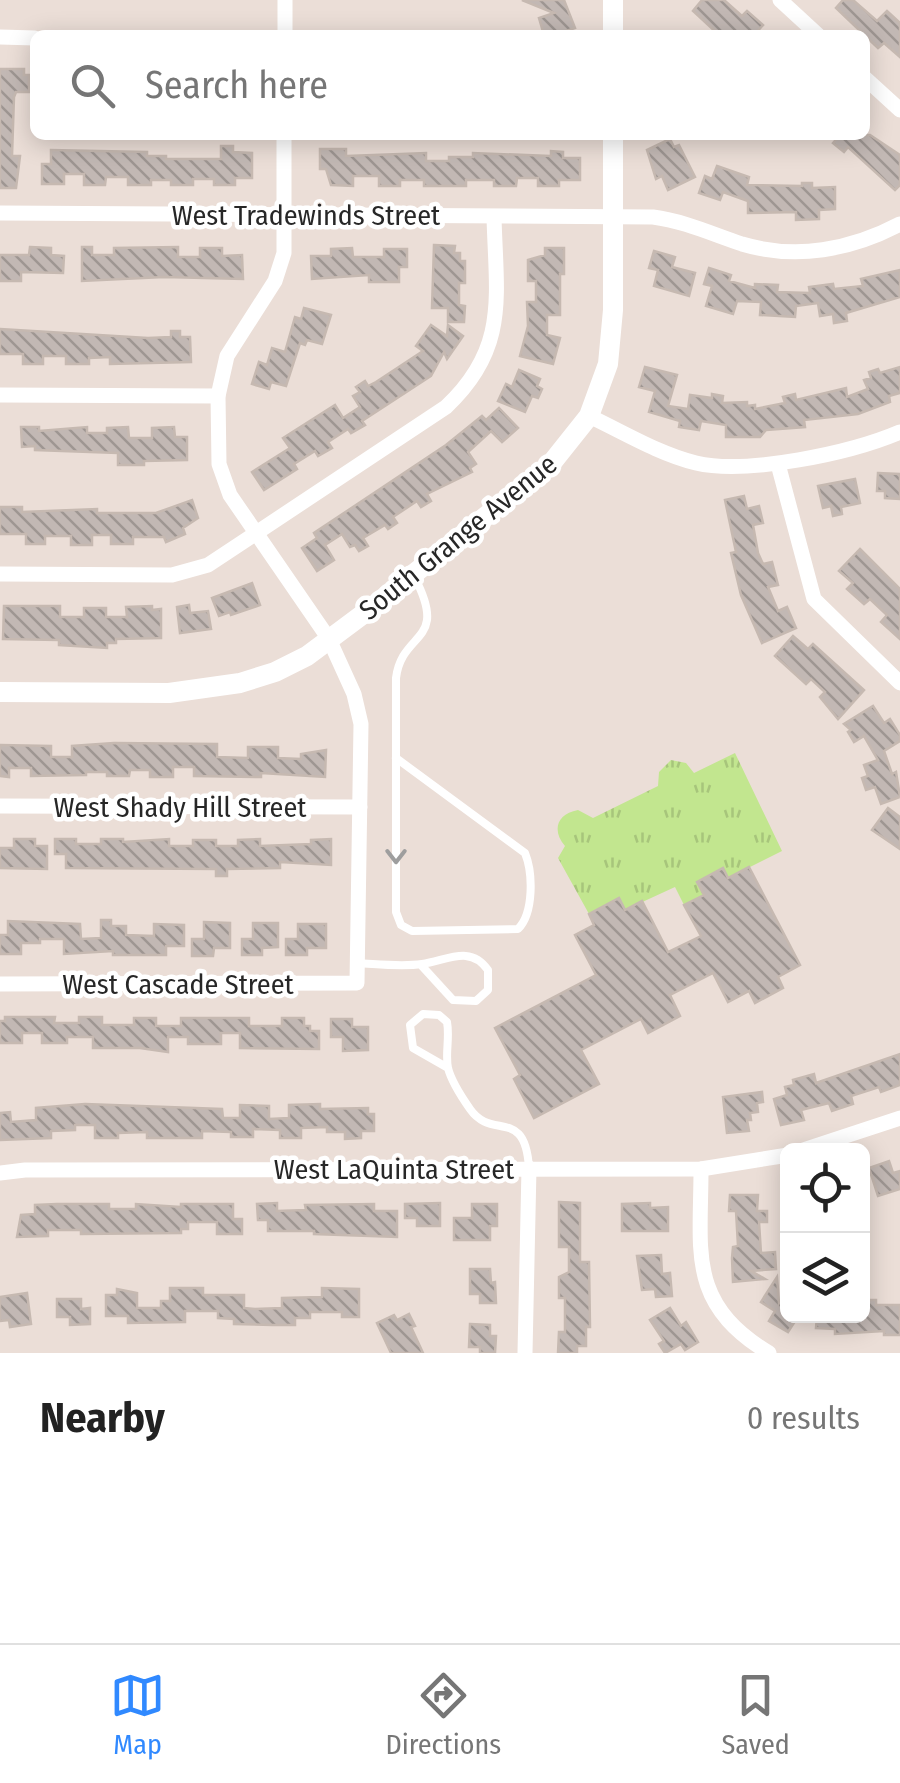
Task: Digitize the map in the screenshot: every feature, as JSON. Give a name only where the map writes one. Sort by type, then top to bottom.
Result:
[{"type":"street","points":[[285,0],[285,30]]},
{"type":"street","points":[[613,0],[613,30]]},
{"type":"street","points":[[780,0],[813,30]]},
{"type":"street","points":[[0,37],[30,38]]},
{"type":"street","points":[[870,83],[900,110]]},
{"type":"street","points":[[284,140],[284,253],[275,282],[227,356],[218,396],[220,464],[230,496],[329,639],[354,694],[361,724],[357,963]]},
{"type":"street","name":"South Grange Avenue","points":[[0,692],[169,693],[207,689],[275,672],[329,639],[550,466],[590,416],[608,364],[612,338],[613,140]]},
{"type":"street","name":"West Tradewinds Street","points":[[0,213],[613,216],[677,220],[741,244],[790,252],[830,250],[878,236],[900,224]]},
{"type":"street","points":[[0,574],[172,575],[208,565],[446,408],[463,391],[489,350],[494,328],[494,217]]},
{"type":"street","points":[[0,395],[218,396]]},
{"type":"street","points":[[590,416],[693,462],[724,468],[778,464],[900,432]]},
{"type":"street","points":[[778,464],[814,598],[900,682]]},
{"type":"street","name":"West Shady Hill Street","points":[[0,806],[360,807]]},
{"type":"street","name":"West Cascade Street","points":[[0,984],[357,983],[357,963]]},
{"type":"street","points":[[823,1143],[900,1118]]},
{"type":"street","name":"West LaQuinta Street","points":[[0,1173],[701,1169],[780,1156]]},
{"type":"street","points":[[525,1353],[529,1168]]},
{"type":"street","points":[[701,1169],[701,1268],[709,1294],[723,1318],[769,1353]]},
{"type":"lane","points":[[396,758],[524,852],[529,868],[528,911],[518,929],[412,932],[398,920],[396,758],[397,668],[428,622],[426,598],[413,574]]},
{"type":"lane","points":[[357,963],[422,964],[462,955],[475,957],[488,970],[488,990],[476,1001],[453,1000],[422,964]]},
{"type":"lane","points":[[448,1068],[412,1048],[410,1025],[424,1014],[439,1015],[447,1022],[448,1068],[472,1112],[480,1120],[518,1133],[528,1145],[529,1168]]},
{"type":"green space","points":[[735,753],[782,851],[728,878],[723,869],[698,882],[704,895],[684,905],[675,887],[625,910],[619,898],[589,914],[558,858],[565,846],[558,835],[561,819],[578,810],[593,818],[658,786],[659,772],[671,760],[686,763],[694,773]]},
{"type":"building","points":[[522,0],[564,0],[575,28],[543,30],[539,18],[554,13]]},
{"type":"building","points":[[702,0],[724,0],[742,16],[747,11],[763,25],[758,30],[714,30],[693,11]]},
{"type":"building","points":[[843,0],[853,0],[877,21],[887,11],[900,23],[900,57],[884,43],[878,48],[870,40],[870,30],[859,30],[836,8]]},
{"type":"building","points":[[0,69],[24,69],[24,75],[29,75],[29,92],[16,92],[14,97],[12,156],[20,156],[16,188],[0,188]]},
{"type":"building","points":[[870,135],[900,155],[900,185],[895,190],[848,147],[844,152],[833,143],[870,140]]},
{"type":"building","points":[[670,140],[674,147],[679,145],[695,177],[668,190],[662,176],[656,179],[647,150]]},
{"type":"building","points":[[221,146],[233,146],[233,152],[252,153],[252,178],[235,178],[235,185],[193,179],[193,185],[151,180],[151,185],[128,185],[128,177],[106,177],[105,185],[84,185],[84,174],[64,174],[64,184],[42,184],[42,164],[51,164],[51,150],[147,152],[147,156],[166,159],[221,159]]},
{"type":"building","points":[[320,149],[346,149],[346,156],[426,153],[426,161],[473,157],[473,153],[551,156],[551,151],[563,152],[563,158],[580,158],[580,180],[559,180],[559,186],[538,186],[538,178],[517,178],[516,186],[494,186],[494,180],[466,180],[466,186],[424,186],[424,180],[400,180],[400,186],[379,186],[379,176],[353,176],[353,186],[331,185],[326,169],[320,169]]},
{"type":"building","points":[[717,166],[749,177],[747,185],[812,183],[812,188],[835,187],[835,209],[819,210],[819,219],[796,220],[796,212],[748,213],[748,201],[723,192],[720,200],[699,193],[705,176],[712,179]]},
{"type":"building","points":[[434,245],[455,246],[454,253],[460,253],[460,261],[465,261],[465,283],[459,283],[459,305],[465,306],[464,322],[448,322],[448,308],[432,308]]},
{"type":"building","points":[[30,247],[51,248],[51,255],[64,256],[63,273],[21,272],[21,281],[0,281],[0,255],[29,255]]},
{"type":"building","points":[[82,247],[92,247],[92,255],[114,255],[114,248],[178,247],[178,257],[200,257],[200,248],[222,248],[222,256],[242,255],[243,279],[82,281]]},
{"type":"building","points":[[352,248],[353,257],[384,257],[384,249],[407,249],[407,267],[399,267],[399,282],[369,282],[369,275],[312,279],[311,256],[331,256],[331,249]]},
{"type":"building","points":[[545,248],[564,248],[560,315],[547,315],[547,335],[560,338],[553,364],[520,356],[528,326],[527,302],[536,302],[536,281],[528,281],[528,260],[545,255]]},
{"type":"building","points":[[654,251],[675,257],[672,267],[695,273],[689,296],[654,286],[658,270],[649,268]]},
{"type":"building","points":[[709,268],[731,275],[729,281],[755,288],[755,284],[778,285],[777,292],[810,293],[809,287],[863,286],[861,279],[900,270],[900,297],[846,313],[847,321],[834,323],[833,314],[820,316],[818,303],[796,306],[795,317],[760,315],[761,302],[737,301],[733,314],[706,306],[712,286],[704,284]]},
{"type":"building","points":[[304,308],[331,315],[322,344],[307,340],[305,345],[300,343],[286,386],[271,382],[269,389],[252,384],[259,362],[267,365],[272,348],[285,352],[295,317],[301,319]]},
{"type":"building","points":[[431,325],[447,336],[448,325],[463,336],[447,359],[444,352],[431,376],[362,421],[365,425],[351,433],[348,429],[328,442],[332,448],[318,456],[315,451],[294,464],[297,469],[264,490],[252,472],[290,448],[283,438],[335,405],[343,418],[360,407],[353,396],[360,392],[356,387],[365,381],[368,386],[376,382],[423,351],[416,346]]},
{"type":"building","points":[[0,329],[148,338],[171,337],[171,331],[180,331],[180,337],[190,337],[191,362],[110,364],[110,357],[89,358],[89,364],[66,364],[66,356],[43,356],[43,364],[23,364],[23,354],[0,354]]},
{"type":"building","points":[[645,367],[677,375],[668,406],[688,409],[690,395],[723,396],[722,403],[747,402],[747,406],[755,405],[755,409],[785,403],[783,397],[795,394],[796,400],[846,388],[847,397],[868,389],[864,380],[871,378],[869,372],[900,367],[900,393],[889,396],[890,402],[858,414],[804,420],[805,427],[766,430],[760,437],[726,437],[726,425],[701,421],[699,430],[679,427],[680,421],[649,412],[655,391],[639,387]]},
{"type":"building","points":[[519,370],[540,379],[537,386],[542,389],[538,398],[532,396],[525,412],[498,401],[506,384],[512,387]]},
{"type":"building","points":[[499,408],[518,428],[502,442],[491,431],[468,452],[476,464],[470,468],[472,472],[427,494],[431,501],[421,507],[417,501],[393,517],[397,523],[388,529],[385,525],[363,538],[368,546],[359,551],[355,545],[350,547],[342,534],[325,545],[334,560],[317,571],[302,548],[317,538],[314,533]]},
{"type":"building","points":[[21,427],[39,427],[39,431],[87,427],[87,433],[107,433],[107,428],[128,427],[129,438],[152,438],[152,428],[174,427],[175,437],[187,437],[187,460],[118,465],[118,453],[35,450],[35,446],[22,447]]},
{"type":"building","points":[[878,473],[900,474],[900,499],[885,498],[885,491],[877,491]]},
{"type":"building","points":[[855,479],[860,503],[841,507],[842,514],[833,516],[831,506],[823,508],[818,486]]},
{"type":"building","points":[[744,496],[747,509],[759,506],[763,523],[753,525],[758,553],[763,564],[772,562],[778,585],[768,587],[778,611],[787,607],[796,628],[762,643],[741,595],[731,553],[736,552],[725,500]]},
{"type":"building","points":[[192,500],[198,518],[183,528],[185,534],[166,542],[164,537],[133,537],[133,544],[111,544],[111,535],[92,535],[92,545],[71,545],[71,536],[45,536],[45,544],[26,544],[26,534],[0,534],[0,507],[22,507],[22,512],[97,509],[97,513],[156,513]]},
{"type":"building","points":[[860,549],[900,589],[900,639],[881,622],[887,615],[870,599],[864,604],[847,589],[853,583],[839,571]]},
{"type":"building","points":[[252,583],[260,605],[219,616],[212,598]]},
{"type":"building","points":[[189,605],[190,613],[208,611],[211,629],[180,633],[177,607]]},
{"type":"building","points":[[4,606],[60,606],[60,617],[84,617],[84,608],[106,608],[106,617],[127,617],[126,607],[152,606],[152,610],[161,609],[161,638],[116,639],[116,643],[107,643],[107,648],[59,645],[59,640],[3,639]]},
{"type":"building","points":[[793,636],[808,649],[813,644],[864,690],[838,719],[820,697],[825,692],[811,679],[806,684],[775,656]]},
{"type":"building","points":[[873,706],[884,723],[890,719],[900,735],[900,741],[884,751],[892,774],[896,772],[900,797],[881,804],[875,787],[866,790],[862,778],[868,776],[864,765],[878,760],[864,736],[854,742],[848,732],[851,730],[844,724]]},
{"type":"building","points":[[217,744],[217,757],[248,758],[248,747],[278,747],[278,758],[301,759],[301,754],[326,750],[325,777],[261,773],[261,777],[194,776],[194,767],[173,767],[173,777],[150,777],[150,770],[130,770],[129,776],[86,772],[31,776],[31,768],[9,768],[9,777],[0,776],[0,745],[51,746],[51,757],[72,757],[72,746]]},
{"type":"building","points":[[888,808],[900,817],[900,849],[872,830]]},
{"type":"building","points":[[14,839],[35,839],[35,846],[47,846],[47,869],[0,868],[0,848],[14,848]]},
{"type":"building","points":[[55,839],[101,844],[101,839],[169,839],[169,846],[193,846],[193,840],[216,840],[216,846],[238,846],[238,840],[260,839],[260,846],[311,844],[311,840],[331,839],[331,865],[280,862],[280,868],[227,869],[227,876],[216,876],[216,869],[66,868],[66,854],[55,854]]},
{"type":"building","points":[[749,867],[800,965],[778,977],[783,988],[755,1003],[749,991],[728,1002],[713,973],[670,995],[680,1016],[648,1033],[641,1019],[581,1050],[599,1084],[534,1118],[514,1079],[520,1075],[495,1028],[596,975],[575,935],[594,925],[589,914],[619,898],[625,910],[642,901],[668,952],[701,936],[684,905],[704,895],[697,882],[723,868],[728,878]]},
{"type":"building","points":[[101,920],[111,920],[111,926],[126,926],[126,935],[154,936],[154,924],[184,925],[184,946],[166,946],[166,955],[113,955],[113,951],[64,954],[64,939],[40,939],[40,943],[21,943],[21,954],[0,954],[0,935],[8,935],[8,921],[80,924],[81,939],[101,938]]},
{"type":"building","points":[[204,922],[230,923],[230,948],[214,948],[213,956],[192,956],[192,939],[204,939]]},
{"type":"building","points":[[253,923],[278,923],[278,947],[262,948],[262,955],[242,955],[242,939],[253,939]]},
{"type":"building","points":[[298,924],[326,924],[326,948],[307,948],[307,955],[286,955],[286,939],[298,939]]},
{"type":"building","points":[[5,1017],[55,1017],[54,1023],[79,1023],[79,1017],[102,1017],[102,1025],[134,1025],[134,1018],[156,1018],[156,1026],[181,1026],[181,1018],[249,1018],[249,1026],[282,1026],[282,1018],[304,1018],[304,1026],[319,1031],[319,1049],[240,1048],[240,1033],[221,1033],[221,1044],[188,1044],[188,1037],[168,1037],[168,1052],[93,1048],[93,1037],[67,1037],[67,1043],[42,1043],[42,1033],[22,1033],[22,1043],[0,1043],[0,1021],[5,1021]]},
{"type":"building","points":[[331,1019],[352,1019],[352,1027],[368,1027],[368,1050],[343,1051],[343,1037],[331,1037]]},
{"type":"building","points":[[900,1054],[900,1085],[851,1096],[853,1104],[832,1111],[829,1103],[801,1110],[804,1120],[781,1125],[774,1099],[787,1095],[785,1087],[794,1085],[793,1080],[814,1074],[816,1083]]},
{"type":"building","points":[[762,1092],[758,1112],[750,1113],[751,1120],[747,1120],[749,1131],[727,1133],[723,1097]]},
{"type":"building","points":[[85,1104],[222,1109],[223,1118],[240,1118],[240,1105],[269,1106],[269,1119],[289,1118],[289,1105],[368,1108],[368,1114],[374,1114],[374,1131],[361,1131],[361,1138],[345,1139],[345,1132],[327,1132],[327,1127],[301,1128],[301,1138],[280,1138],[280,1130],[253,1129],[253,1137],[202,1131],[202,1138],[147,1138],[147,1132],[95,1138],[95,1125],[75,1125],[75,1130],[51,1131],[51,1138],[0,1140],[0,1113],[10,1112],[11,1122],[36,1120],[36,1108]]},
{"type":"building","points":[[889,1161],[893,1173],[900,1171],[900,1189],[878,1196],[870,1168]]},
{"type":"building","points":[[730,1195],[758,1195],[757,1211],[767,1211],[767,1222],[759,1222],[761,1253],[775,1252],[776,1269],[751,1271],[765,1279],[733,1282],[733,1247],[738,1246],[736,1211],[729,1211]]},
{"type":"building","points":[[559,1202],[580,1203],[580,1262],[589,1262],[590,1327],[586,1327],[586,1346],[577,1346],[577,1353],[558,1353],[559,1332],[565,1332],[565,1298],[559,1298],[559,1277],[569,1272],[569,1247],[559,1247]]},
{"type":"building","points":[[277,1203],[277,1211],[306,1210],[305,1205],[374,1204],[374,1211],[397,1211],[397,1237],[268,1231],[268,1220],[258,1220],[257,1204]]},
{"type":"building","points":[[440,1203],[440,1226],[417,1226],[417,1218],[405,1218],[405,1204]]},
{"type":"building","points":[[650,1203],[650,1208],[668,1207],[668,1231],[622,1231],[622,1204]]},
{"type":"building","points":[[109,1204],[109,1209],[136,1209],[136,1204],[233,1204],[233,1219],[242,1219],[242,1234],[217,1234],[217,1222],[188,1222],[188,1229],[181,1229],[181,1233],[81,1234],[81,1230],[48,1230],[48,1236],[17,1237],[21,1215],[35,1214],[35,1205]]},
{"type":"building","points":[[472,1204],[497,1204],[497,1226],[490,1226],[490,1240],[454,1240],[454,1218],[472,1218]]},
{"type":"building","points":[[661,1255],[662,1274],[670,1273],[672,1296],[656,1297],[655,1289],[642,1290],[637,1256]]},
{"type":"building","points":[[470,1269],[490,1269],[496,1303],[480,1303],[480,1294],[470,1294]]},
{"type":"building","points":[[777,1277],[780,1323],[794,1323],[788,1332],[769,1321],[775,1311],[761,1302]]},
{"type":"building","points":[[170,1288],[203,1288],[203,1295],[244,1295],[244,1308],[255,1309],[282,1308],[282,1298],[322,1297],[322,1288],[359,1289],[359,1317],[342,1317],[342,1312],[310,1312],[310,1318],[295,1318],[295,1325],[272,1325],[234,1324],[234,1319],[218,1318],[218,1311],[185,1311],[185,1322],[128,1323],[128,1316],[106,1316],[106,1295],[117,1295],[117,1289],[137,1293],[137,1308],[161,1308],[161,1301],[170,1301]]},
{"type":"building","points":[[27,1293],[31,1324],[10,1327],[9,1320],[0,1321],[0,1297]]},
{"type":"building","points":[[57,1299],[81,1299],[81,1309],[90,1308],[90,1324],[70,1325],[70,1317],[57,1317]]},
{"type":"building","points":[[870,1300],[876,1300],[876,1305],[900,1305],[900,1335],[884,1335],[884,1331],[835,1334],[835,1329],[816,1328],[816,1323],[870,1323]]},
{"type":"building","points":[[670,1308],[681,1326],[686,1322],[698,1342],[685,1350],[681,1344],[665,1353],[659,1344],[664,1341],[650,1320]]},
{"type":"building","points":[[409,1314],[423,1353],[391,1353],[377,1323],[394,1315],[397,1320]]},
{"type":"building","points":[[470,1324],[490,1325],[490,1336],[496,1336],[495,1353],[480,1353],[480,1347],[469,1347]]}]
